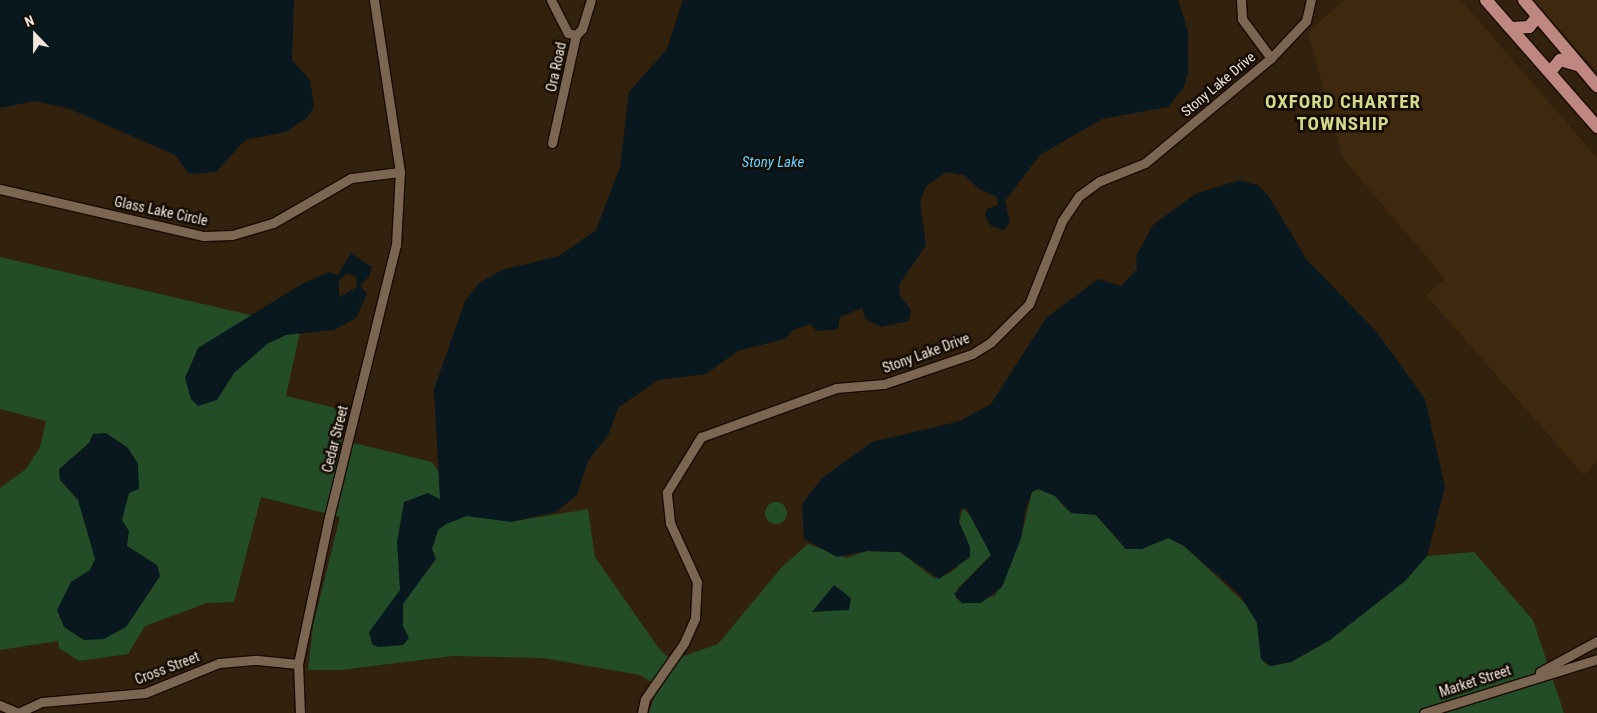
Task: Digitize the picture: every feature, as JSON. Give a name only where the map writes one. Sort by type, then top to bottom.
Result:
[{"type":"main road","points":[[1486,0],[1597,127]]},
{"type":"main road","points":[[1524,0],[1597,86]]},
{"type":"main road","points":[[1512,28],[1529,27],[1538,16]]},
{"type":"main road","points":[[1550,72],[1560,60],[1582,68]]},
{"type":"street","points":[[374,0],[400,172]]},
{"type":"street","points":[[551,0],[568,33],[576,35]]},
{"type":"street","name":"Ora Road","points":[[552,143],[576,35],[582,29],[591,0]]},
{"type":"street","points":[[1241,0],[1242,19],[1271,58]]},
{"type":"street","name":"Stony Lake Drive","points":[[642,713],[645,699],[684,644],[695,618],[697,582],[670,522],[667,492],[701,437],[836,388],[884,384],[972,354],[991,342],[1029,304],[1062,221],[1079,196],[1100,182],[1145,163],[1271,58],[1306,21],[1311,0]]},
{"type":"street","name":"Glass Lake Circle","points":[[0,188],[204,236],[232,235],[273,223],[351,178],[400,172]]},
{"type":"street","name":"Cedar Street","points":[[300,713],[298,664],[329,516],[396,245],[400,172]]},
{"type":"street","name":"Market Street","points":[[1534,676],[1597,641]]},
{"type":"street","name":"Market Street","points":[[1424,713],[1534,676],[1597,659]]},
{"type":"street","name":"Cross Street","points":[[18,713],[42,702],[145,693],[219,663],[258,660],[298,664]]},
{"type":"street","points":[[0,706],[18,713]]},
{"type":"shaded area","points":[[1344,0],[1461,0],[1597,158],[1597,461],[1584,475],[1426,295],[1445,279],[1343,158],[1308,33]]},
{"type":"shaded area","points":[[1534,0],[1597,0],[1597,72]]},
{"type":"green space","points":[[0,257],[268,319],[300,332],[286,396],[344,410],[337,439],[432,462],[467,516],[515,521],[588,509],[595,557],[660,650],[676,664],[681,657],[718,644],[781,568],[808,544],[846,558],[867,551],[900,552],[934,578],[946,575],[957,568],[967,540],[959,522],[963,508],[978,525],[991,555],[958,588],[956,598],[962,603],[995,596],[1021,538],[1032,492],[1038,489],[1055,496],[1066,509],[1096,515],[1126,549],[1168,538],[1184,546],[1250,608],[1257,623],[1261,659],[1268,666],[1291,662],[1325,643],[1405,581],[1427,556],[1474,552],[1533,620],[1564,713],[649,713],[658,686],[640,675],[543,658],[453,656],[341,670],[308,670],[313,626],[340,517],[261,497],[234,602],[207,603],[145,626],[128,654],[79,661],[59,648],[58,641],[0,650],[0,488],[26,469],[40,447],[46,421],[0,409]]},
{"type":"green space","points":[[776,502],[784,505],[787,513],[784,521],[776,524],[768,521],[765,513],[768,505]]},
{"type":"water","points":[[0,0],[294,0],[292,60],[310,80],[314,106],[308,117],[286,132],[245,140],[216,172],[189,174],[175,155],[70,109],[35,101],[0,108]]},
{"type":"water","name":"Stony Lake","points":[[683,0],[1178,0],[1188,31],[1188,72],[1184,87],[1168,107],[1102,119],[1040,155],[1005,201],[1010,222],[1004,230],[991,226],[985,216],[987,209],[998,205],[997,197],[979,189],[964,175],[947,172],[926,186],[920,202],[926,245],[899,285],[900,296],[911,310],[909,321],[881,327],[865,319],[862,308],[840,317],[838,329],[816,331],[811,324],[793,330],[785,339],[738,351],[706,374],[658,380],[618,408],[609,434],[588,461],[577,495],[556,512],[511,522],[467,516],[446,524],[438,530],[432,549],[436,559],[403,604],[403,626],[409,638],[403,645],[378,647],[372,644],[369,632],[400,590],[397,542],[404,502],[428,493],[440,499],[434,389],[465,301],[479,283],[502,270],[559,256],[596,230],[620,167],[629,92],[667,49]]},
{"type":"water","points":[[1239,180],[1258,185],[1268,195],[1307,260],[1376,331],[1425,399],[1445,487],[1427,556],[1405,581],[1330,640],[1291,662],[1271,666],[1261,659],[1257,623],[1240,595],[1184,546],[1168,538],[1142,549],[1126,549],[1096,515],[1071,513],[1055,496],[1038,489],[1032,492],[1026,507],[1021,538],[1002,587],[981,603],[962,603],[954,594],[991,555],[966,508],[960,510],[959,522],[970,547],[970,557],[939,579],[900,552],[867,551],[837,557],[804,539],[802,504],[822,478],[872,442],[960,421],[991,404],[1046,318],[1098,279],[1121,286],[1137,269],[1136,256],[1153,225],[1195,194]]},
{"type":"water","points":[[351,253],[372,267],[369,277],[360,285],[367,294],[356,318],[334,330],[286,335],[267,344],[234,373],[217,400],[198,406],[191,399],[185,378],[198,348],[302,284],[329,272],[338,275]],"holes":[[[347,273],[356,277],[357,287],[339,297],[339,280]]]},
{"type":"water","points":[[106,433],[128,448],[138,464],[139,489],[129,493],[122,520],[129,531],[127,546],[157,565],[160,576],[126,627],[104,639],[84,640],[64,627],[57,610],[71,582],[90,570],[95,559],[78,500],[60,480],[59,469],[89,443],[93,434]]},
{"type":"water","points":[[834,585],[851,598],[849,610],[812,612]]},
{"type":"district","name":"OXFORD CHARTER TOWNSHIP","points":[[1343,113]]}]
